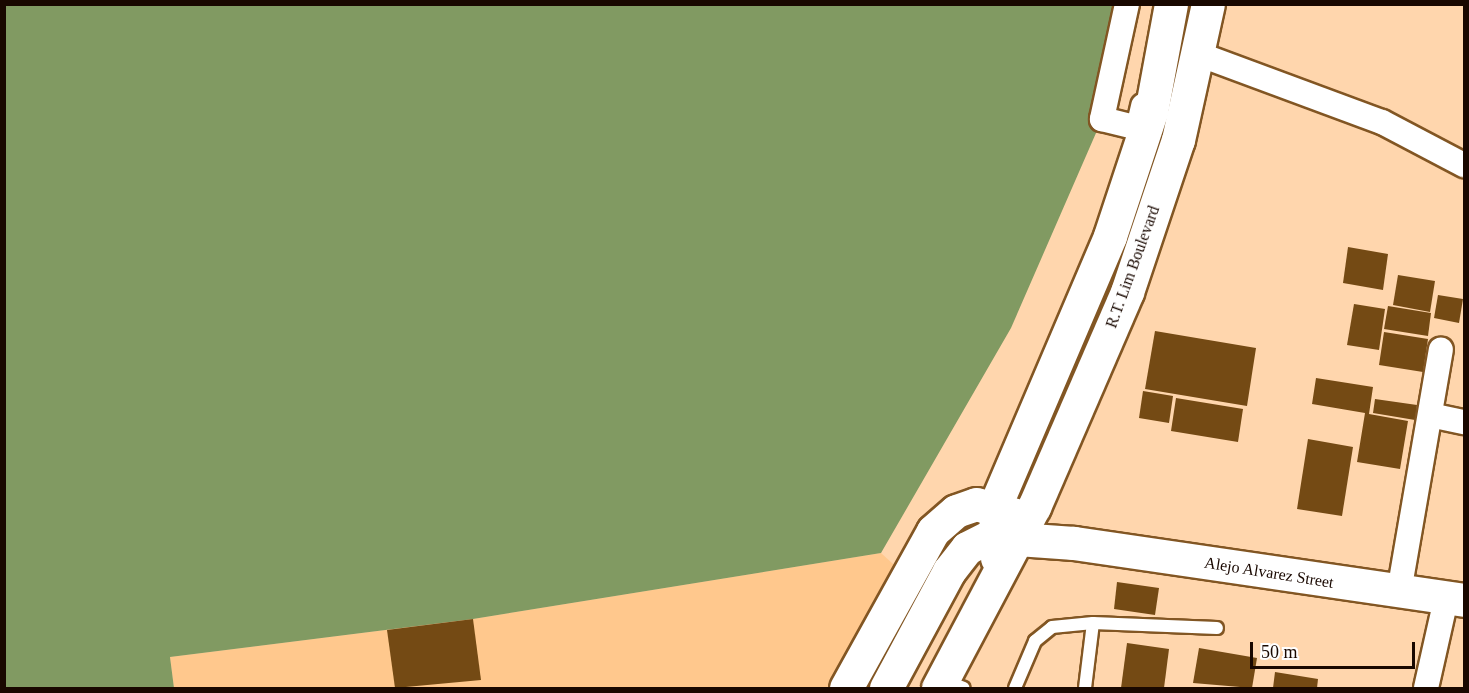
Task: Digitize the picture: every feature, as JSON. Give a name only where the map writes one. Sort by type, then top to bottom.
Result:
[{"type":"main road","name":"R.T. Lim Boulevard","points":[[1010,525],[1110,236],[1150,112],[1171,4]]},
{"type":"main road","name":"R.T. Lim Boulevard","points":[[1010,525],[1127,292],[1178,140],[1208,4]]},
{"type":"main road","name":"Alejo Alvarez Street","points":[[846,688],[933,531],[967,506],[1010,525],[1074,543],[1455,599]]},
{"type":"main road","points":[[948,686],[998,577],[1010,525]]},
{"type":"main road","points":[[886,688],[960,556],[975,542],[1010,525]]},
{"type":"street","points":[[1127,4],[1102,119],[1138,128],[1165,4]]},
{"type":"street","points":[[1198,54],[1382,122],[1464,165]]},
{"type":"street","points":[[1400,592],[1442,350]]},
{"type":"street","points":[[1430,415],[1464,422]]},
{"type":"street","points":[[1425,688],[1455,599]]},
{"type":"lane","points":[[1085,688],[1093,623]]},
{"type":"lane","points":[[1015,688],[1041,632],[1093,623],[1217,628]]},
{"type":"shaded area","points":[[4,5],[1123,5],[1096,133],[1011,328],[881,553],[473,619],[170,657],[174,688],[5,688]]},
{"type":"shaded area","points":[[881,553],[903,573],[839,688],[174,688],[170,657],[473,619]]},
{"type":"building","points":[[1348,247],[1388,254],[1383,290],[1343,283]]},
{"type":"building","points":[[1398,275],[1435,281],[1430,312],[1393,305]]},
{"type":"building","points":[[1438,295],[1463,299],[1459,323],[1434,318]]},
{"type":"building","points":[[1354,304],[1385,309],[1379,350],[1347,345]]},
{"type":"building","points":[[1388,306],[1431,313],[1428,336],[1384,329]]},
{"type":"building","points":[[1155,331],[1256,348],[1247,406],[1145,389]]},
{"type":"building","points":[[1384,332],[1428,339],[1423,372],[1379,365]]},
{"type":"building","points":[[1316,378],[1373,387],[1369,414],[1408,421],[1400,469],[1357,462],[1365,413],[1312,404]]},
{"type":"building","points":[[1143,391],[1173,396],[1169,423],[1139,418]]},
{"type":"building","points":[[1176,398],[1243,409],[1238,442],[1171,431]]},
{"type":"building","points":[[1375,399],[1417,405],[1415,420],[1373,413]]},
{"type":"building","points":[[1308,439],[1353,447],[1342,516],[1297,509]]},
{"type":"building","points":[[1117,582],[1159,588],[1155,615],[1114,609]]},
{"type":"building","points":[[473,619],[481,680],[395,688],[387,630]]},
{"type":"building","points":[[1127,643],[1169,649],[1164,688],[1121,688]]},
{"type":"building","points":[[1199,648],[1257,658],[1252,688],[1193,683]]},
{"type":"building","points":[[1275,672],[1318,679],[1317,688],[1273,688]]}]
